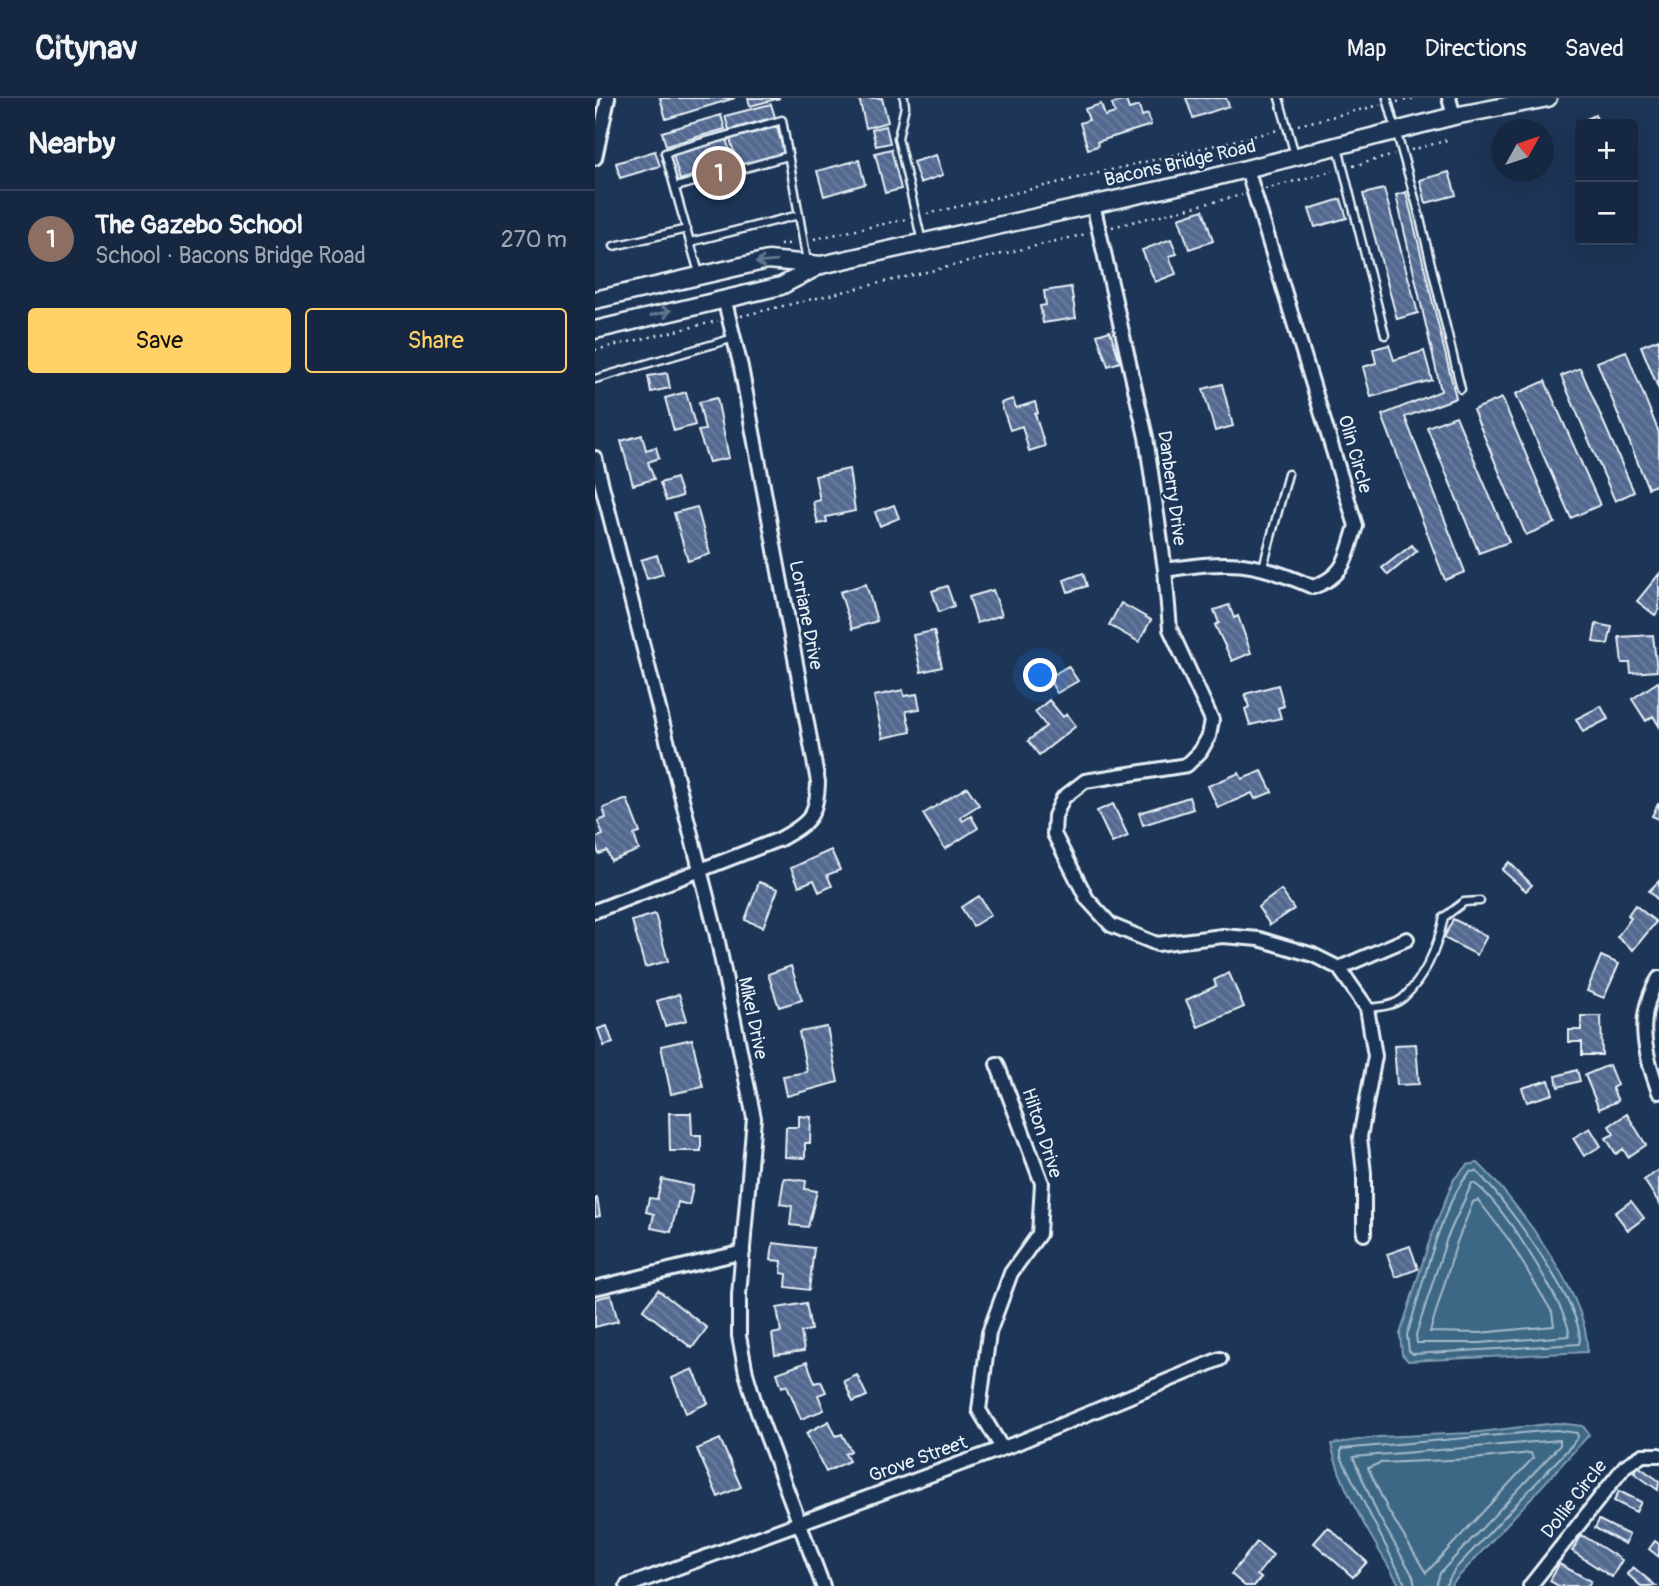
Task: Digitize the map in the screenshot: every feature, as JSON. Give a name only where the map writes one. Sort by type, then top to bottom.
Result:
[{"type":"main road","name":"Bacons Bridge Road","points":[[595,300],[768,260],[814,264],[923,244],[1247,169],[1454,116],[1548,98]]},
{"type":"main road","name":"Bacons Bridge Road","points":[[595,330],[781,286],[814,264]]},
{"type":"street","points":[[595,159],[597,129],[608,98]]},
{"type":"street","points":[[1449,98],[1454,116]]},
{"type":"street","name":"Olin Circle","points":[[1165,570],[1220,562],[1263,567],[1313,587],[1332,581],[1349,556],[1356,526],[1247,169]]},
{"type":"street","name":"Danberry Drive","points":[[1093,204],[1108,280],[1137,390],[1165,570],[1170,629],[1212,720],[1209,736],[1200,752],[1187,765],[1085,781],[1063,798],[1055,816],[1054,834],[1087,899],[1111,925],[1157,944],[1223,936],[1259,939],[1313,955],[1339,968]]},
{"type":"street","name":"Lorriane Drive","points":[[595,911],[780,839],[813,816],[818,795],[818,782],[735,338],[724,298]]},
{"type":"street","name":"Mikel Drive","points":[[595,458],[716,932],[754,1118],[739,1336],[757,1410],[823,1586]]},
{"type":"street","points":[[1364,1234],[1364,1173],[1360,1137],[1375,1056],[1367,1008],[1339,968],[1407,939]]},
{"type":"street","points":[[1659,978],[1648,998],[1641,1033],[1659,1092]]},
{"type":"street","name":"Hilton Drive","points":[[997,1064],[1042,1183],[1039,1234],[1011,1273],[989,1334],[979,1410],[1002,1448]]},
{"type":"street","points":[[595,1288],[743,1252]]},
{"type":"street","name":"Grove Street","points":[[627,1586],[1002,1448],[1220,1359]]},
{"type":"street","name":"Dollie Circle","points":[[1530,1586],[1625,1466],[1643,1455],[1659,1455]]},
{"type":"lane","points":[[904,98],[905,106],[898,138],[923,244]]},
{"type":"lane","points":[[1279,98],[1296,157]]},
{"type":"lane","points":[[1388,101],[1461,389]]},
{"type":"lane","points":[[699,275],[665,153],[782,120],[804,241],[814,264]]},
{"type":"lane","points":[[1338,147],[1385,335]]},
{"type":"lane","points":[[676,187],[789,156]]},
{"type":"lane","points":[[690,242],[799,215]]},
{"type":"lane","points":[[614,246],[687,229]]},
{"type":"lane","points":[[595,379],[735,338]]},
{"type":"lane","points":[[1263,567],[1288,474]]},
{"type":"lane","points":[[1367,1008],[1385,1006],[1403,998],[1438,946],[1444,917],[1464,902],[1481,901]]},
{"type":"path","points":[[777,246],[916,217],[1388,101],[1416,98]]},
{"type":"path","points":[[1114,227],[1445,141],[1454,116]]},
{"type":"path","points":[[749,315],[1080,236]]},
{"type":"path","points":[[595,350],[713,322]]},
{"type":"water","points":[[1478,1163],[1530,1225],[1564,1278],[1585,1330],[1587,1352],[1408,1361],[1402,1354],[1400,1334],[1432,1233],[1454,1179],[1467,1165]]},
{"type":"water","points":[[1556,1423],[1583,1426],[1589,1435],[1450,1586],[1400,1586],[1351,1499],[1331,1444],[1378,1437],[1471,1433]]},
{"type":"building","points":[[660,98],[735,98],[666,119]]},
{"type":"building","points":[[748,98],[780,98],[750,106]]},
{"type":"building","points":[[859,98],[882,98],[888,122],[866,128]]},
{"type":"building","points":[[1186,98],[1226,98],[1229,106],[1193,118]]},
{"type":"building","points":[[1126,100],[1129,109],[1139,106],[1142,116],[1148,114],[1151,125],[1097,142],[1098,146],[1088,149],[1080,123],[1089,120],[1085,109],[1101,104],[1105,116],[1115,113],[1112,104]]},
{"type":"building","points":[[771,104],[775,117],[729,130],[725,116]]},
{"type":"building","points":[[721,115],[725,129],[666,146],[662,132]]},
{"type":"building","points":[[886,126],[890,143],[876,146],[872,129]]},
{"type":"building","points":[[777,127],[784,153],[738,166],[730,139]]},
{"type":"building","points":[[726,139],[734,163],[680,180],[673,155]]},
{"type":"building","points":[[891,149],[901,189],[885,193],[875,153]]},
{"type":"building","points":[[655,151],[660,166],[620,178],[616,163]]},
{"type":"building","points":[[936,155],[943,175],[920,183],[913,162]]},
{"type":"building","points":[[859,160],[865,184],[824,196],[817,171]]},
{"type":"building","points":[[1449,172],[1456,195],[1426,203],[1420,180]]},
{"type":"building","points":[[1384,189],[1418,313],[1397,319],[1363,194]]},
{"type":"building","points":[[1406,192],[1456,398],[1405,417],[1465,572],[1445,580],[1382,415],[1441,391],[1396,195]]},
{"type":"building","points":[[1341,199],[1347,218],[1315,227],[1309,209]]},
{"type":"building","points":[[1203,210],[1213,241],[1189,249],[1179,218]]},
{"type":"building","points":[[1171,239],[1177,254],[1169,256],[1176,274],[1155,282],[1142,250]]},
{"type":"building","points":[[1071,287],[1076,318],[1043,323],[1040,306],[1046,305],[1044,291]]},
{"type":"building","points":[[1110,331],[1120,362],[1108,366],[1097,335]]},
{"type":"building","points":[[1659,339],[1659,390],[1641,346]]},
{"type":"building","points":[[1389,345],[1394,360],[1424,351],[1432,380],[1371,397],[1363,367],[1376,363],[1373,349]]},
{"type":"building","points":[[1626,351],[1659,433],[1659,484],[1648,488],[1597,362]]},
{"type":"building","points":[[1580,368],[1634,492],[1615,501],[1561,376]]},
{"type":"building","points":[[667,373],[670,388],[651,392],[648,376]]},
{"type":"building","points":[[1545,381],[1600,505],[1571,518],[1516,394]]},
{"type":"building","points":[[1222,384],[1233,426],[1215,431],[1203,389]]},
{"type":"building","points":[[686,392],[695,425],[674,431],[665,398]]},
{"type":"building","points":[[717,398],[729,458],[709,462],[698,431],[705,430],[699,402]]},
{"type":"building","points":[[1502,398],[1555,523],[1526,535],[1473,410]]},
{"type":"building","points":[[1013,399],[1016,408],[1035,402],[1038,413],[1035,414],[1045,446],[1029,451],[1022,426],[1010,430],[1001,403]]},
{"type":"building","points":[[1456,416],[1509,542],[1479,553],[1427,427]]},
{"type":"building","points":[[642,435],[646,450],[656,447],[659,458],[648,462],[654,479],[633,485],[621,441]]},
{"type":"building","points":[[849,469],[855,511],[826,517],[827,522],[818,524],[813,502],[820,500],[815,476]]},
{"type":"building","points":[[676,478],[682,496],[666,501],[660,483]]},
{"type":"building","points":[[894,505],[899,518],[880,526],[875,512]]},
{"type":"building","points":[[697,507],[710,554],[688,561],[674,513]]},
{"type":"building","points":[[1412,545],[1417,551],[1388,575],[1382,568]]},
{"type":"building","points":[[657,555],[663,574],[647,579],[641,560]]},
{"type":"building","points":[[1083,573],[1087,586],[1068,592],[1064,580]]},
{"type":"building","points":[[1659,574],[1659,610],[1655,615],[1637,601]]},
{"type":"building","points":[[866,584],[877,621],[852,629],[840,592]]},
{"type":"building","points":[[947,586],[954,606],[939,612],[932,591]]},
{"type":"building","points":[[993,590],[1002,615],[977,623],[969,597]]},
{"type":"building","points":[[1121,603],[1151,620],[1139,642],[1109,625]]},
{"type":"building","points":[[1229,605],[1234,618],[1238,616],[1251,653],[1232,661],[1215,625],[1219,623],[1214,610]]},
{"type":"building","points":[[1596,624],[1612,627],[1608,644],[1593,642]]},
{"type":"building","points":[[934,631],[942,667],[921,672],[913,635]]},
{"type":"building","points":[[1653,635],[1657,671],[1631,673],[1630,663],[1622,663],[1619,637]]},
{"type":"building","points":[[1068,666],[1078,681],[1057,693],[1048,678]]},
{"type":"building","points":[[1658,682],[1659,726],[1653,716],[1646,721],[1632,699]]},
{"type":"building","points":[[1278,685],[1284,706],[1278,708],[1281,718],[1250,725],[1245,709],[1249,707],[1245,694]]},
{"type":"building","points":[[903,690],[904,696],[917,694],[920,709],[906,711],[911,732],[883,738],[874,696]]},
{"type":"building","points":[[1049,700],[1063,717],[1067,714],[1076,726],[1039,755],[1028,741],[1046,726],[1035,712]]},
{"type":"building","points":[[1601,706],[1608,719],[1583,732],[1576,719]]},
{"type":"building","points":[[1262,771],[1272,792],[1255,799],[1252,793],[1218,808],[1208,786],[1239,773],[1242,779]]},
{"type":"building","points":[[967,787],[979,805],[960,817],[963,821],[971,816],[978,828],[945,849],[923,814]]},
{"type":"building","points":[[1189,797],[1193,809],[1143,825],[1139,813]]},
{"type":"building","points":[[627,799],[640,833],[634,835],[639,850],[611,861],[607,851],[599,854],[595,843],[595,838],[603,835],[598,821],[606,818],[603,808]]},
{"type":"building","points":[[1113,804],[1128,836],[1112,843],[1097,811]]},
{"type":"building","points":[[1659,804],[1659,819],[1652,816]]},
{"type":"building","points":[[831,850],[840,870],[827,875],[832,886],[819,892],[814,880],[799,886],[791,868]]},
{"type":"building","points":[[1509,862],[1532,885],[1526,891],[1502,870]]},
{"type":"building","points":[[1659,881],[1659,901],[1649,891]]},
{"type":"building","points":[[759,882],[778,889],[763,927],[745,920]]},
{"type":"building","points":[[1281,890],[1294,909],[1270,925],[1258,907]]},
{"type":"building","points":[[979,896],[991,915],[973,926],[961,907]]},
{"type":"building","points":[[1635,905],[1656,922],[1633,950],[1617,937],[1631,918],[1628,915]]},
{"type":"building","points":[[655,914],[668,961],[645,967],[632,921]]},
{"type":"building","points":[[1453,919],[1487,936],[1477,955],[1444,938]]},
{"type":"building","points":[[1601,956],[1619,964],[1604,998],[1587,991]]},
{"type":"building","points":[[791,966],[802,1000],[779,1007],[768,974]]},
{"type":"building","points":[[1229,973],[1244,1007],[1198,1027],[1186,1000],[1216,986],[1214,980]]},
{"type":"building","points":[[679,994],[687,1020],[665,1026],[657,1001]]},
{"type":"building","points":[[1581,1016],[1601,1016],[1602,1055],[1582,1055],[1582,1042],[1569,1042],[1569,1030],[1581,1030]]},
{"type":"building","points":[[607,1026],[613,1043],[604,1046],[598,1029]]},
{"type":"building","points":[[827,1027],[838,1082],[787,1096],[783,1076],[807,1072],[799,1032]]},
{"type":"building","points":[[692,1039],[703,1087],[671,1094],[661,1046]]},
{"type":"building","points":[[1416,1044],[1419,1084],[1397,1085],[1394,1045]]},
{"type":"building","points":[[1609,1065],[1617,1085],[1612,1088],[1618,1101],[1599,1109],[1585,1075]]},
{"type":"building","points":[[1577,1070],[1580,1081],[1558,1087],[1556,1076]]},
{"type":"building","points":[[1549,1080],[1553,1094],[1527,1102],[1522,1088]]},
{"type":"building","points":[[669,1113],[691,1113],[692,1135],[701,1135],[701,1151],[670,1151]]},
{"type":"building","points":[[1627,1114],[1646,1145],[1628,1157],[1623,1149],[1616,1154],[1606,1138],[1614,1134],[1609,1126]]},
{"type":"building","points":[[799,1116],[811,1117],[810,1143],[805,1143],[805,1158],[785,1157],[786,1127],[799,1127]]},
{"type":"building","points":[[1590,1128],[1601,1146],[1584,1156],[1573,1138]]},
{"type":"building","points":[[1659,1170],[1659,1203],[1644,1180]]},
{"type":"building","points":[[784,1178],[806,1181],[805,1189],[817,1191],[808,1227],[790,1225],[792,1206],[780,1204]]},
{"type":"building","points":[[662,1179],[693,1186],[689,1205],[678,1202],[671,1232],[651,1228],[654,1214],[646,1212],[649,1198],[657,1199]]},
{"type":"building","points":[[597,1198],[600,1216],[595,1217],[595,1199]]},
{"type":"building","points":[[1631,1201],[1644,1218],[1628,1230],[1615,1213]]},
{"type":"building","points":[[773,1243],[814,1248],[809,1290],[786,1287],[787,1274],[781,1273],[782,1261],[771,1260]]},
{"type":"building","points":[[1410,1246],[1418,1269],[1396,1277],[1387,1254]]},
{"type":"building","points":[[658,1290],[707,1328],[692,1348],[643,1310]]},
{"type":"building","points":[[611,1295],[618,1321],[595,1327],[595,1299]]},
{"type":"building","points":[[806,1303],[811,1330],[801,1332],[804,1351],[775,1355],[772,1334],[781,1332],[777,1308]]},
{"type":"building","points":[[807,1362],[815,1383],[821,1381],[826,1392],[818,1395],[824,1410],[801,1419],[787,1385],[782,1387],[777,1373]]},
{"type":"building","points":[[693,1369],[708,1403],[686,1413],[672,1378]]},
{"type":"building","points":[[857,1375],[867,1396],[853,1402],[844,1381]]},
{"type":"building","points":[[829,1421],[836,1436],[842,1434],[851,1451],[845,1454],[849,1461],[826,1472],[806,1433]]},
{"type":"building","points":[[720,1439],[741,1487],[718,1497],[697,1449]]},
{"type":"building","points":[[1638,1466],[1659,1481],[1658,1490],[1634,1473]]},
{"type":"building","points":[[1619,1491],[1641,1502],[1636,1512],[1614,1501]]},
{"type":"building","points":[[1599,1520],[1629,1535],[1625,1544],[1595,1528]]},
{"type":"building","points":[[1328,1527],[1367,1562],[1353,1577],[1314,1543]]},
{"type":"building","points":[[1582,1535],[1622,1560],[1612,1577],[1572,1551]]},
{"type":"building","points":[[1655,1541],[1659,1544],[1659,1557],[1649,1549]]},
{"type":"building","points":[[1257,1542],[1273,1555],[1257,1575],[1261,1578],[1254,1586],[1245,1586],[1231,1574]]},
{"type":"building","points":[[1559,1564],[1591,1581],[1588,1586],[1559,1586],[1550,1581]]},
{"type":"building","points":[[1633,1567],[1656,1586],[1641,1586],[1627,1574]]},
{"type":"place","name":"The Gazebo School","points":[[719,173]]}]
